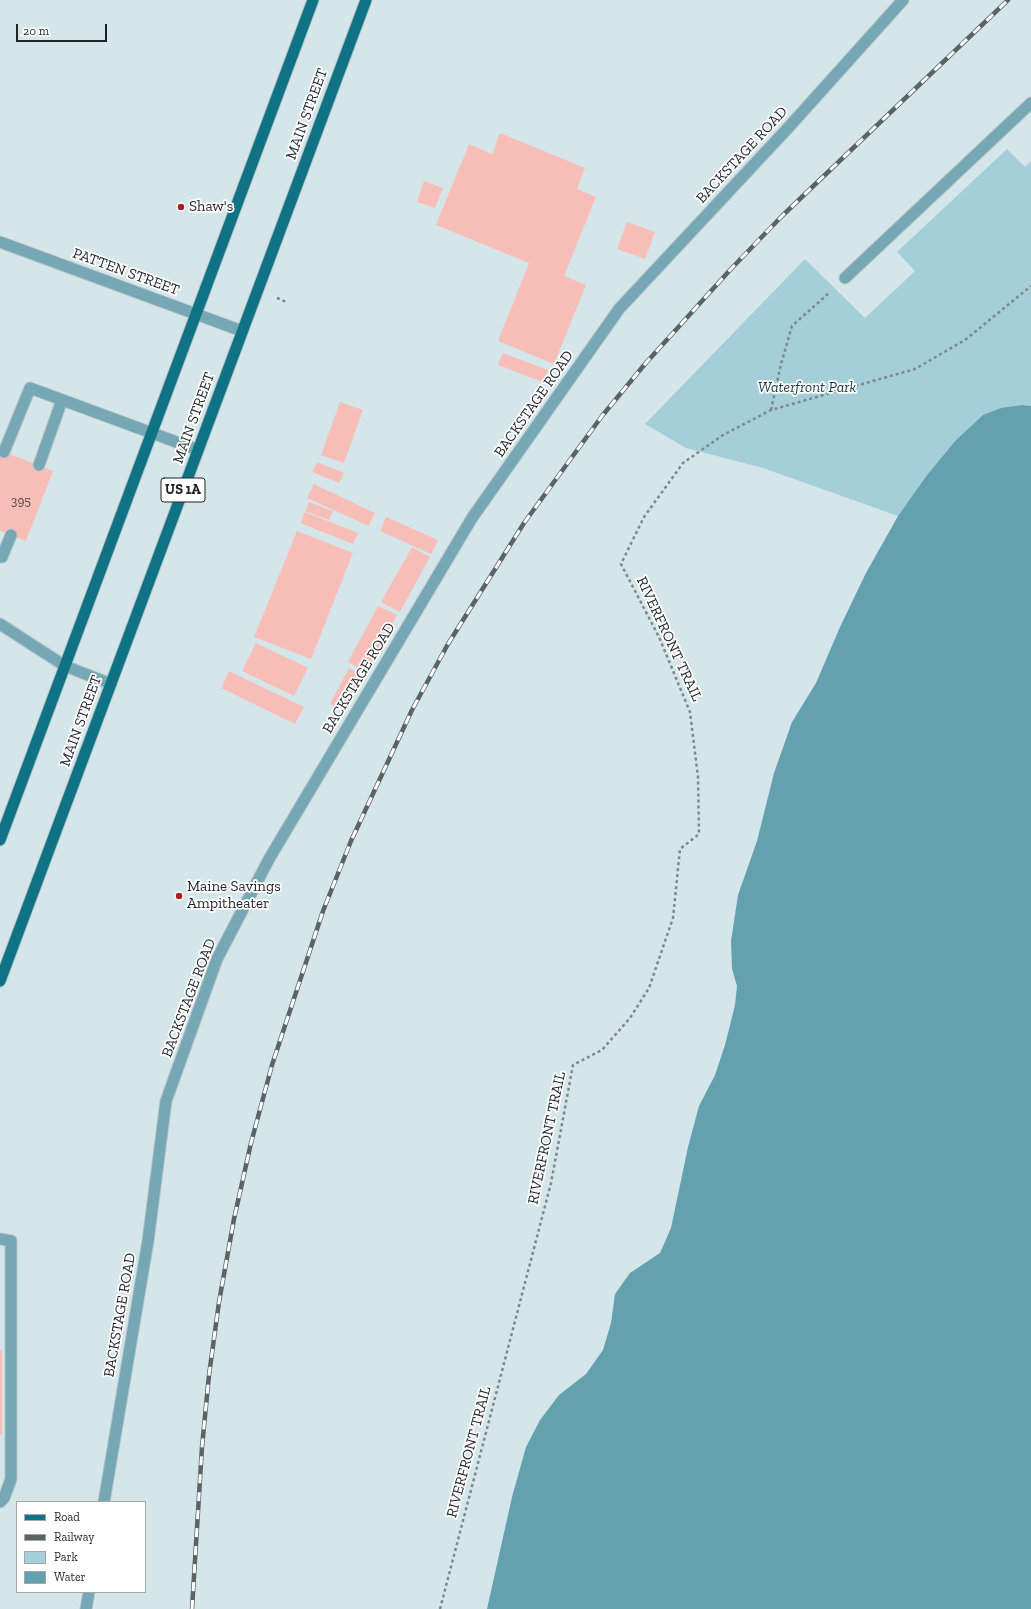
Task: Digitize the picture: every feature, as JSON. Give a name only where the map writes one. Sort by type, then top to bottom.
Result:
[{"type":"main road","points":[[0,840],[313,0]]},
{"type":"main road","name":"MAIN STREET","points":[[0,981],[366,0]]},
{"type":"street","name":"BACKSTAGE ROAD","points":[[104,1501],[148,1240],[166,1101],[217,959],[269,859],[472,518],[618,309],[782,134],[903,0]]},
{"type":"street","points":[[845,278],[1031,103]]},
{"type":"street","name":"PATTEN STREET","points":[[0,242],[242,331]]},
{"type":"street","points":[[4,452],[30,388],[198,450]]},
{"type":"street","points":[[39,465],[62,400]]},
{"type":"street","points":[[0,555],[2,556],[12,535]]},
{"type":"street","points":[[0,624],[65,666],[111,684]]},
{"type":"street","points":[[0,1239],[11,1240],[11,1478],[4,1498],[0,1502]]},
{"type":"street","points":[[86,1609],[88,1593]]},
{"type":"path","points":[[771,410],[792,326],[845,278]]},
{"type":"path","name":"RIVERFRONT TRAIL","points":[[440,1609],[551,1183],[573,1066],[602,1050],[630,1018],[648,988],[673,918],[680,849],[699,834],[698,777],[690,712],[659,637],[621,564],[644,517],[683,463],[723,435],[771,410],[915,369],[965,340],[1031,286]]},
{"type":"path","points":[[275,297],[286,302]]},
{"type":"green space","name":"Waterfront Park","points":[[1007,149],[1025,167],[1031,161],[1031,406],[1022,405],[983,415],[956,440],[927,475],[898,516],[763,468],[686,448],[645,424],[805,259],[865,318],[915,271],[897,252]]},
{"type":"water","points":[[1022,405],[1031,406],[1031,1609],[487,1609],[512,1497],[526,1447],[540,1420],[559,1395],[586,1374],[603,1350],[611,1323],[615,1294],[630,1273],[660,1253],[671,1228],[688,1147],[699,1106],[715,1075],[725,1045],[735,1005],[737,986],[732,969],[731,941],[738,895],[757,841],[774,773],[792,722],[816,683],[840,627],[866,573],[898,516],[927,475],[956,440],[983,415],[1001,408]]},
{"type":"building","points":[[500,133],[585,168],[577,189],[596,197],[564,276],[586,285],[554,364],[498,341],[529,263],[436,225],[469,144],[492,154]]},
{"type":"building","points":[[424,181],[443,188],[435,208],[417,202]]},
{"type":"building","points":[[627,222],[655,232],[645,259],[617,249]]},
{"type":"building","points":[[503,353],[548,370],[543,382],[498,365]]},
{"type":"building","points":[[340,402],[363,410],[344,463],[321,455]]},
{"type":"building","points":[[0,450],[53,471],[26,541],[0,531]]},
{"type":"building","points":[[317,462],[344,473],[339,483],[312,472]]},
{"type":"building","points":[[314,484],[375,513],[369,526],[307,498]]},
{"type":"building","points":[[309,502],[333,511],[329,520],[305,511]]},
{"type":"building","points":[[305,512],[358,533],[353,544],[300,523]]},
{"type":"building","points":[[386,517],[438,540],[431,554],[380,531]]},
{"type":"building","points":[[297,531],[353,553],[311,659],[254,637]]},
{"type":"building","points":[[412,547],[430,557],[400,612],[381,602]]},
{"type":"building","points":[[378,606],[397,615],[367,672],[348,662]]},
{"type":"building","points":[[256,643],[308,668],[294,696],[242,671]]},
{"type":"building","points":[[349,668],[363,675],[344,711],[330,704]]},
{"type":"building","points":[[229,671],[304,707],[295,724],[221,688]]},
{"type":"building","points":[[0,1350],[2,1350],[2,1435],[0,1435]]},
{"type":"railway","points":[[192,1609],[202,1447],[209,1375],[219,1302],[234,1219],[251,1143],[272,1065],[323,911],[351,841],[412,710],[448,644],[524,523],[602,416],[645,364],[730,270],[782,216],[1008,0]]},
{"type":"place","name":"Shaw's","points":[[181,207]]},
{"type":"place","name":"Maine Savings Ampitheater","points":[[179,896]]}]
